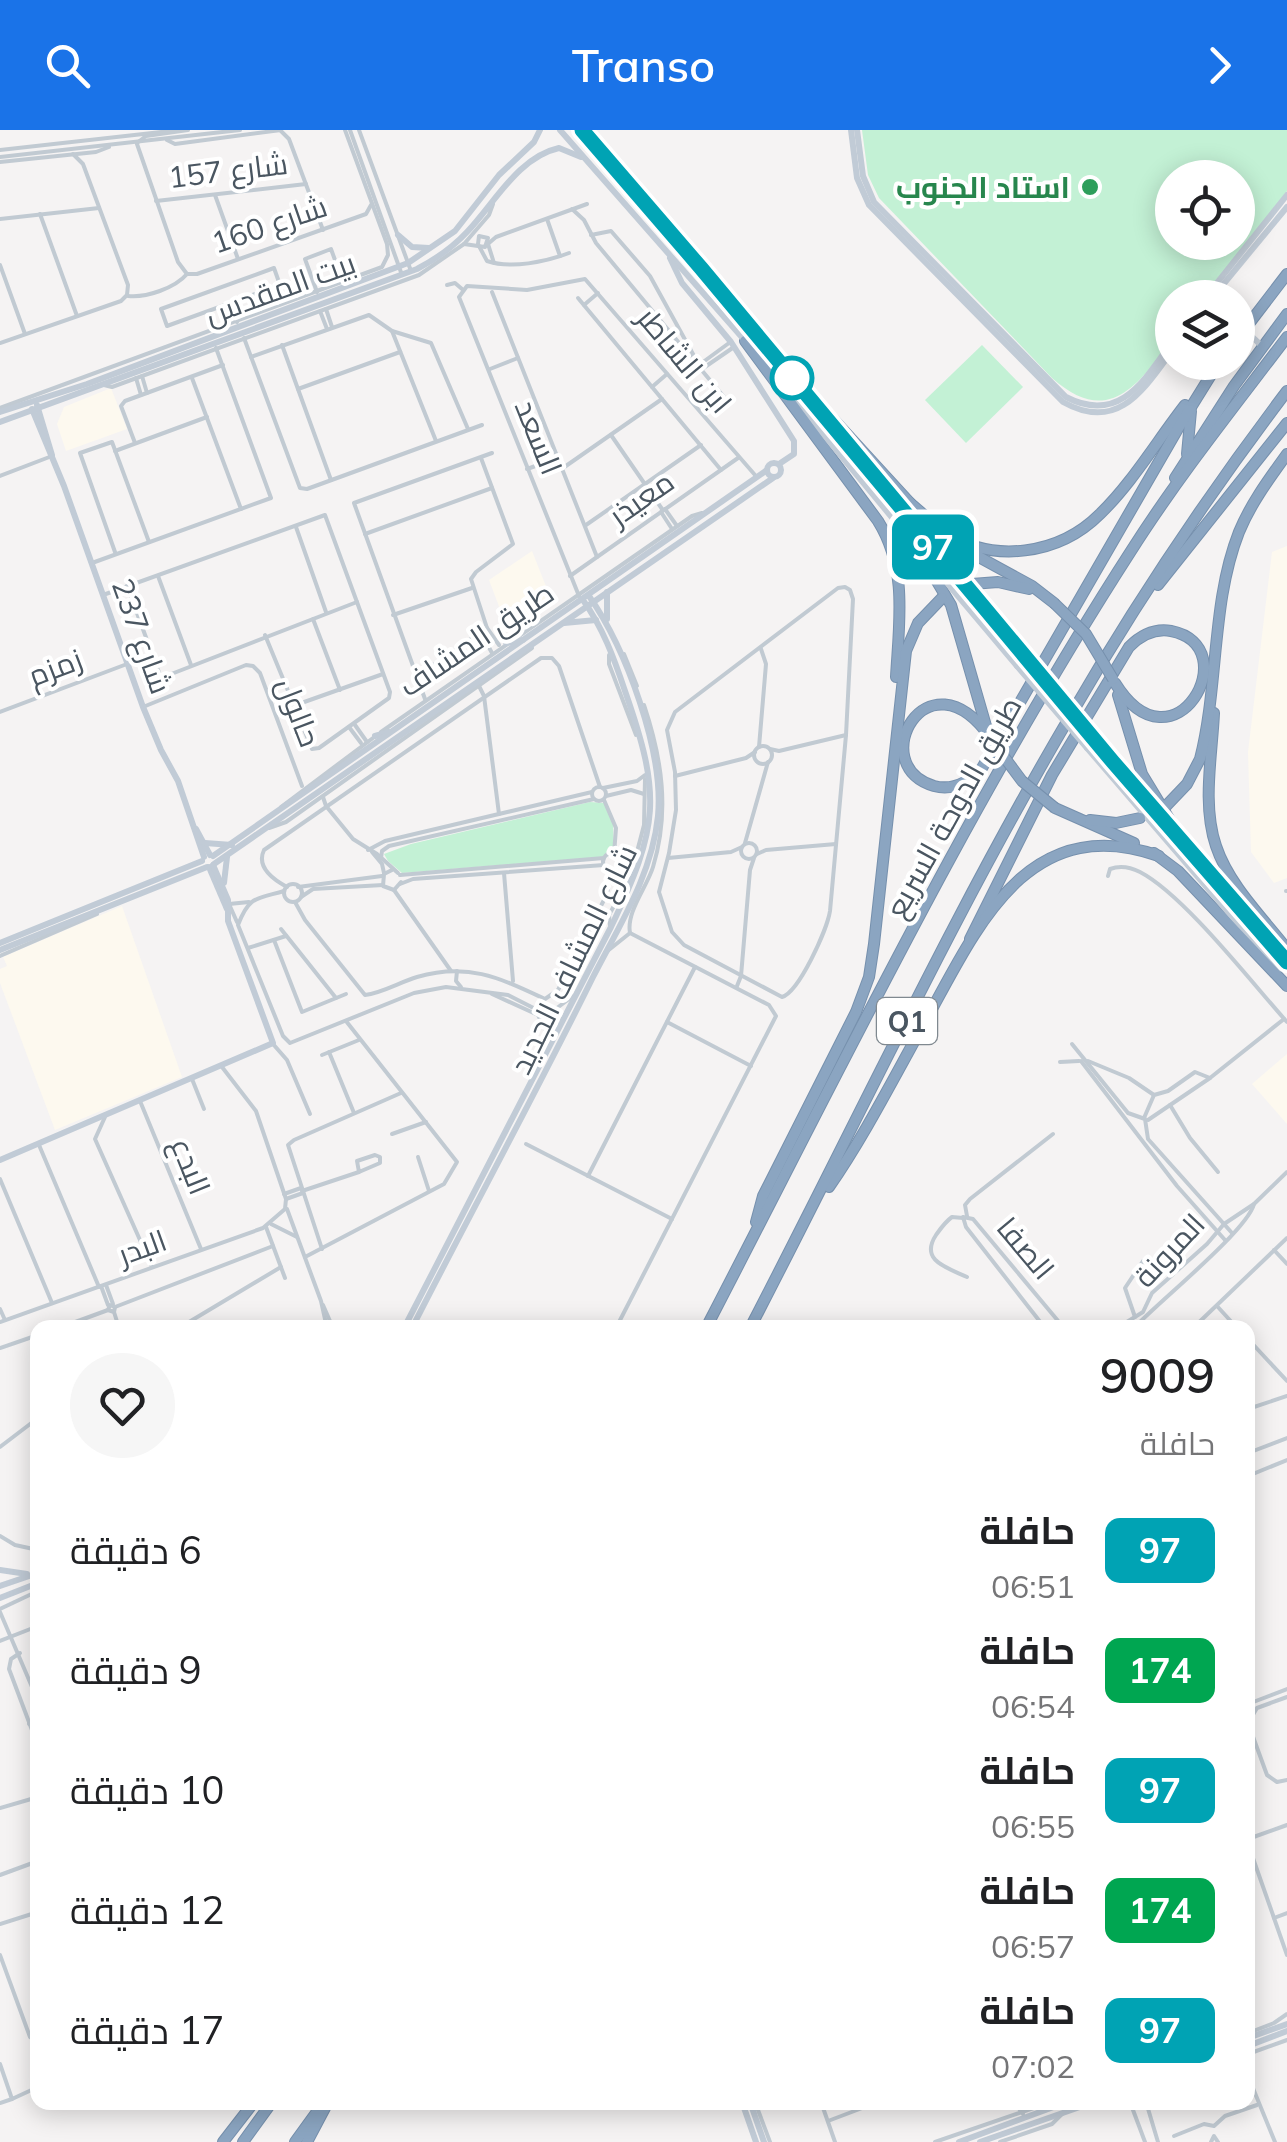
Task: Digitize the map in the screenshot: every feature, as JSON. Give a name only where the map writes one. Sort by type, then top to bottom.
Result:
[{"type":"highway","points":[[1255,313],[1287,274]]},
{"type":"highway","points":[[1156,514],[1186,458],[1287,314]]},
{"type":"highway","name":"طريق الدوحة السريع","points":[[710,1320],[990,786],[1077,636],[1156,514],[1287,337]]},
{"type":"highway","points":[[745,342],[891,544],[900,586],[895,741]]},
{"type":"highway","points":[[910,502],[944,532],[975,546],[1014,552],[1064,541],[1103,512],[1205,380]]},
{"type":"highway","points":[[1208,380],[1192,405],[982,768],[959,785],[931,785],[911,770],[902,749],[906,728],[913,718],[937,704],[969,711],[991,739],[1022,781],[1056,808],[1159,856],[1178,870],[1287,984]]},
{"type":"highway","name":"طريق الدوحة السريع","points":[[754,1320],[1028,790],[1134,612],[1216,487],[1287,390]]},
{"type":"highway","points":[[805,394],[835,421],[930,525],[954,545],[1051,600],[1086,634],[1114,681],[1126,700],[1142,713],[1170,716],[1186,708],[1200,693],[1205,672],[1194,643],[1169,631],[1144,635],[1129,647],[1052,775],[970,939],[844,1164],[810,1212]]},
{"type":"highway","points":[[1186,458],[1192,405]]},
{"type":"highway","points":[[1134,612],[1287,422]]},
{"type":"highway","points":[[1166,806],[1187,784],[1200,758],[1226,576],[1239,533],[1258,495],[1287,454]]},
{"type":"highway","points":[[914,543],[951,605],[991,739]]},
{"type":"highway","points":[[972,584],[1007,583],[1051,600]]},
{"type":"highway","points":[[753,1237],[763,1196],[856,1012],[868,977],[909,642],[918,623],[942,598]]},
{"type":"highway","points":[[1219,629],[1209,798],[1213,835],[1234,880],[1287,949]]},
{"type":"highway","points":[[1114,681],[1142,774],[1182,840]]},
{"type":"highway","points":[[1070,815],[1106,822],[1140,818]]},
{"type":"highway","points":[[970,939],[1012,886],[1058,855],[1086,845],[1108,843],[1159,856]]},
{"type":"highway","points":[[223,2142],[248,2110]]},
{"type":"highway","points":[[243,2142],[266,2110]]},
{"type":"highway","points":[[295,2142],[320,2110]]},
{"type":"highway","points":[[307,2142],[322,2110]]},
{"type":"street","points":[[0,150],[179,130]]},
{"type":"street","points":[[137,144],[144,137],[188,130]]},
{"type":"street","points":[[0,159],[240,130]]},
{"type":"street","points":[[167,140],[175,144],[281,130],[289,139],[323,230]]},
{"type":"street","points":[[347,130],[378,219]]},
{"type":"street","points":[[347,130],[400,271]]},
{"type":"street","points":[[359,130],[409,267]]},
{"type":"street","name":"بيت المقدس","points":[[409,267],[462,225],[499,175],[534,142],[540,130]]},
{"type":"street","points":[[560,130],[745,342],[1287,984]]},
{"type":"street","points":[[582,130],[1094,739],[1287,962]]},
{"type":"street","points":[[593,130],[606,157]]},
{"type":"street","points":[[854,130],[866,188],[874,202],[1066,397],[1090,406],[1104,406],[1122,399],[1142,383],[1155,365]]},
{"type":"street","points":[[854,130],[856,178],[869,206],[1063,402],[1096,412],[1126,405],[1155,374]]},
{"type":"street","points":[[289,139],[292,132]]},
{"type":"street","points":[[140,155],[150,142]]},
{"type":"street","points":[[137,144],[180,267],[187,274]]},
{"type":"street","points":[[0,159],[90,153],[111,146]]},
{"type":"street","name":"بيت المقدس","points":[[104,385],[112,387],[244,338],[445,252],[492,200],[540,156],[562,148],[587,160]]},
{"type":"street","points":[[52,150],[60,155]]},
{"type":"street","points":[[83,164],[90,153]]},
{"type":"street","points":[[73,154],[83,164],[128,286],[127,295]]},
{"type":"street","name":"شارع 157","points":[[156,201],[306,184]]},
{"type":"street","points":[[215,195],[238,260]]},
{"type":"street","points":[[1220,280],[1287,195]]},
{"type":"street","name":"بيت المقدس","points":[[0,410],[34,406],[104,385],[412,278],[462,246],[492,210],[492,200]]},
{"type":"street","name":"شارع 160","points":[[0,344],[121,301],[127,295],[138,297],[176,284],[187,274],[366,214],[372,202]]},
{"type":"street","points":[[445,252],[479,245],[587,204]]},
{"type":"street","points":[[1222,280],[1287,206]]},
{"type":"street","points":[[0,219],[99,208]]},
{"type":"street","points":[[572,210],[724,396]]},
{"type":"street","points":[[40,214],[77,316]]},
{"type":"street","name":"شارع 160","points":[[366,214],[378,219]]},
{"type":"street","points":[[547,218],[560,256]]},
{"type":"street","name":"بيت المقدس","points":[[0,410],[380,268],[387,260],[388,248],[378,219]]},
{"type":"street","points":[[483,223],[487,256]]},
{"type":"street","points":[[591,236],[611,231],[650,276],[700,367]]},
{"type":"street","points":[[398,234],[414,248],[436,247]]},
{"type":"street","points":[[487,240],[479,236],[479,245],[494,263],[532,262],[569,252]]},
{"type":"street","points":[[334,293],[321,290],[305,259],[332,249],[344,282]]},
{"type":"street","points":[[668,252],[682,282],[732,345],[796,446],[793,456],[779,464],[781,474],[772,478],[767,470]]},
{"type":"street","points":[[0,265],[26,334]]},
{"type":"street","points":[[274,268],[280,285],[230,303],[167,326],[161,310],[274,268]]},
{"type":"street","name":"بيت المقدس","points":[[0,422],[108,374],[400,271]]},
{"type":"street","name":"ابن الشاطر","points":[[492,290],[543,288],[585,279],[750,472],[760,476]]},
{"type":"street","points":[[447,285],[453,283],[461,292],[467,286],[492,290],[597,557]]},
{"type":"street","name":"السعد","points":[[461,292],[570,576],[586,600]]},
{"type":"street","points":[[584,304],[598,293]]},
{"type":"street","points":[[578,298],[721,470]]},
{"type":"street","points":[[230,303],[236,322]]},
{"type":"street","points":[[323,310],[330,328]]},
{"type":"street","points":[[251,357],[369,315],[392,331],[431,344],[468,429]]},
{"type":"street","points":[[666,327],[675,320]]},
{"type":"street","points":[[392,331],[436,442]]},
{"type":"street","points":[[244,338],[298,486],[307,489],[482,424]]},
{"type":"street","points":[[1255,341],[1262,346]]},
{"type":"street","points":[[282,345],[331,480]]},
{"type":"street","points":[[700,367],[732,345]]},
{"type":"street","points":[[92,563],[271,498],[216,348]]},
{"type":"street","points":[[298,388],[400,352]]},
{"type":"street","points":[[488,370],[518,358]]},
{"type":"street","points":[[108,374],[114,365]]},
{"type":"street","points":[[135,444],[122,406],[125,401],[223,366]]},
{"type":"street","points":[[652,387],[667,374]]},
{"type":"street","points":[[192,376],[240,509]]},
{"type":"street","points":[[139,377],[144,394]]},
{"type":"street","points":[[562,468],[662,398]]},
{"type":"street","name":"شارع 237","points":[[34,406],[143,707],[224,890],[228,921],[275,1046]]},
{"type":"street","points":[[115,451],[207,417]]},
{"type":"street","points":[[611,434],[675,528]]},
{"type":"street","points":[[116,554],[80,452],[112,442],[149,542]]},
{"type":"street","points":[[585,526],[700,445]]},
{"type":"street","points":[[426,701],[354,503],[492,453]]},
{"type":"street","points":[[0,476],[52,456]]},
{"type":"street","points":[[480,458],[513,544],[476,572],[471,578],[472,588],[487,628],[503,645],[524,640]]},
{"type":"street","points":[[527,469],[558,458]]},
{"type":"street","name":"معيذر","points":[[570,576],[738,458]]},
{"type":"street","name":"طريق المشاف","points":[[209,861],[586,600],[760,476],[772,463],[779,464]]},
{"type":"street","points":[[724,502],[748,480],[750,472]]},
{"type":"street","name":"طريق المشاف","points":[[276,815],[283,802],[492,652],[607,592],[772,478]]},
{"type":"street","points":[[364,534],[492,488]]},
{"type":"street","name":"طريق المشاف","points":[[0,950],[209,861],[228,857],[562,624],[675,528],[692,516],[710,512]]},
{"type":"street","points":[[102,594],[325,515],[389,698],[314,750],[264,635]]},
{"type":"street","points":[[295,525],[326,612]]},
{"type":"street","points":[[654,550],[662,538]]},
{"type":"street","points":[[158,575],[192,665]]},
{"type":"street","points":[[127,586],[161,678],[356,602]]},
{"type":"street","points":[[394,615],[472,588]]},
{"type":"street","points":[[838,588],[850,590],[854,596],[846,735],[828,922],[792,992],[778,996],[674,936],[659,892],[676,810],[667,730],[671,715],[760,648],[838,588]]},
{"type":"street","points":[[607,592],[608,625]]},
{"type":"street","name":"شارع المشاف الجديد","points":[[416,1320],[633,906],[654,844],[658,782],[652,744],[615,651],[586,600]]},
{"type":"street","name":"شارع المشاف الجديد","points":[[408,1320],[639,866],[651,806],[647,758],[608,625],[586,600]]},
{"type":"street","points":[[313,617],[340,690]]},
{"type":"street","points":[[562,624],[597,620]]},
{"type":"street","points":[[416,676],[487,628]]},
{"type":"street","points":[[481,633],[492,652]]},
{"type":"street","name":"طريق المشاف","points":[[268,828],[283,824],[526,655],[535,640]]},
{"type":"street","points":[[750,870],[744,845],[764,772],[760,738],[766,660],[760,648]]},
{"type":"street","points":[[610,927],[609,916],[637,856],[646,797],[637,738],[609,664],[615,651],[630,664],[654,734],[663,782],[657,852],[633,906],[628,923],[630,932],[769,1005],[776,1014],[620,1320]]},
{"type":"street","points":[[541,658],[555,660],[616,828],[614,854],[621,863],[613,871],[606,896],[554,994],[544,998],[513,982],[452,971],[420,976],[362,994],[295,902],[287,900],[285,889],[262,866],[262,853],[484,696],[541,658]]},
{"type":"street","points":[[476,674],[481,660]]},
{"type":"street","name":"زمزم","points":[[0,712],[127,664]]},
{"type":"street","name":"حالول","points":[[143,707],[242,666],[253,666],[260,674],[302,788]]},
{"type":"street","points":[[293,706],[383,674]]},
{"type":"street","points":[[478,686],[484,696],[498,814]]},
{"type":"street","points":[[351,725],[364,743]]},
{"type":"street","points":[[375,736],[395,731]]},
{"type":"street","points":[[746,758],[764,761],[779,751],[846,735]]},
{"type":"street","points":[[762,748],[764,761]]},
{"type":"street","points":[[663,782],[746,758],[762,748],[779,751]]},
{"type":"street","points":[[343,768],[350,755]]},
{"type":"street","points":[[662,772],[675,776]]},
{"type":"street","name":"حالول","points":[[300,775],[314,780]]},
{"type":"street","points":[[370,851],[384,841],[631,783],[645,775]]},
{"type":"street","points":[[381,858],[382,851],[389,846],[631,790],[646,797]]},
{"type":"street","points":[[592,792],[594,800]]},
{"type":"street","points":[[324,796],[326,806],[353,840],[400,874],[604,862],[613,871]]},
{"type":"street","points":[[315,802],[326,806]]},
{"type":"street","points":[[736,988],[741,976],[750,870],[756,856],[750,832]]},
{"type":"street","points":[[213,877],[192,868],[200,840],[233,844]]},
{"type":"street","points":[[731,852],[744,857],[766,850],[836,844]]},
{"type":"street","points":[[657,852],[669,856],[731,852],[744,845],[766,850]]},
{"type":"street","points":[[370,851],[382,864],[383,886]]},
{"type":"street","points":[[394,890],[410,880],[604,862],[614,854]]},
{"type":"street","points":[[224,890],[228,857]]},
{"type":"street","name":"شارع 237","points":[[209,861],[228,907]]},
{"type":"street","points":[[654,862],[666,866]]},
{"type":"street","points":[[1108,876],[1110,869],[1118,866],[1146,875],[1190,915],[1285,1020],[1210,1078],[1145,1120]]},
{"type":"street","name":"طريق المشاف","points":[[0,950],[192,868]]},
{"type":"street","points":[[288,1042],[228,907],[292,884],[298,887],[383,875],[392,870]]},
{"type":"street","points":[[504,873],[513,982]]},
{"type":"street","points":[[400,874],[400,884]]},
{"type":"street","points":[[295,902],[312,889],[383,886],[394,890],[462,988]]},
{"type":"street","points":[[298,887],[301,897]]},
{"type":"street","points":[[238,926],[248,902]]},
{"type":"street","points":[[281,929],[336,998]]},
{"type":"street","points":[[605,953],[630,932]]},
{"type":"street","points":[[249,951],[286,936]]},
{"type":"street","points":[[275,942],[302,1012],[346,994]]},
{"type":"street","points":[[588,1176],[695,968]]},
{"type":"street","points":[[448,987],[452,971]]},
{"type":"street","points":[[0,1160],[252,1054],[294,1043],[414,994],[448,987],[513,996],[562,1022]]},
{"type":"street","points":[[490,992],[538,1016],[551,1041]]},
{"type":"street","points":[[546,1014],[577,993]]},
{"type":"street","points":[[305,1257],[448,1180],[457,1162],[346,1022]]},
{"type":"street","points":[[667,1022],[751,1066]]},
{"type":"street","points":[[322,1054],[359,1040]]},
{"type":"street","points":[[1072,1044],[1128,1113],[1145,1120]]},
{"type":"street","points":[[275,1046],[288,1060],[310,1114]]},
{"type":"street","points":[[329,1052],[354,1113]]},
{"type":"street","points":[[1081,1061],[1177,1186],[1225,1240]]},
{"type":"street","points":[[1060,1062],[1089,1061],[1128,1078],[1154,1095],[1168,1091],[1196,1072],[1210,1078]]},
{"type":"street","points":[[222,1067],[254,1108],[327,1320]]},
{"type":"street","points":[[192,1079],[204,1109]]},
{"type":"street","points":[[322,1249],[288,1150],[289,1142],[402,1093]]},
{"type":"street","points":[[1154,1095],[1145,1120],[1148,1139],[1232,1233]]},
{"type":"street","name":"البدع","points":[[140,1101],[201,1250]]},
{"type":"street","points":[[1170,1106],[1218,1172]]},
{"type":"street","points":[[107,1114],[95,1139],[152,1268]]},
{"type":"street","points":[[392,1134],[426,1122]]},
{"type":"street","points":[[968,1278],[935,1261],[930,1253],[931,1244],[944,1223],[952,1217],[965,1217],[970,1199],[1053,1134]]},
{"type":"street","points":[[39,1144],[116,1320]]},
{"type":"street","points":[[526,1144],[672,1220]]},
{"type":"street","points":[[285,1196],[359,1172],[378,1164],[380,1156],[375,1154],[357,1161],[359,1172]]},
{"type":"street","points":[[418,1157],[430,1191]]},
{"type":"street","name":"المرونة","points":[[1131,1320],[1143,1312],[1152,1293],[1224,1224],[1254,1204],[1287,1172]]},
{"type":"street","points":[[0,1179],[52,1303]]},
{"type":"street","name":"المرونة","points":[[1142,1320],[1232,1233],[1254,1204]]},
{"type":"street","points":[[285,1278],[268,1225],[286,1206]]},
{"type":"street","name":"الصفا","points":[[965,1217],[964,1225],[1039,1320]]},
{"type":"street","name":"الصفا","points":[[965,1217],[1057,1320]]},
{"type":"street","points":[[268,1225],[297,1237]]},
{"type":"street","name":"البدر","points":[[2,1321],[268,1225]]},
{"type":"street","points":[[1202,1320],[1287,1238]]},
{"type":"street","points":[[80,1320],[273,1246]]},
{"type":"street","points":[[1274,1250],[1287,1264]]},
{"type":"street","points":[[1136,1317],[1126,1288],[1144,1261]]},
{"type":"street","points":[[193,1320],[281,1267]]},
{"type":"street","points":[[1217,1306],[1230,1320]]},
{"type":"street","points":[[0,1309],[2,1321]]},
{"type":"street","points":[[0,1348],[30,1338]]},
{"type":"street","points":[[1255,1347],[1287,1382]]},
{"type":"street","points":[[1255,1407],[1287,1396]]},
{"type":"street","points":[[0,1446],[30,1424]]},
{"type":"street","points":[[1255,1450],[1287,1438]]},
{"type":"street","points":[[1255,1473],[1287,1460]]},
{"type":"street","points":[[0,1536],[30,1549]]},
{"type":"street","points":[[30,1573],[0,1570],[5,1596],[30,1589]]},
{"type":"street","points":[[2,1586],[30,1575]]},
{"type":"street","points":[[30,1592],[0,1610],[30,1686]]},
{"type":"street","points":[[0,1641],[30,1629]]},
{"type":"street","points":[[20,1653],[11,1659],[10,1669],[30,1724]]},
{"type":"street","points":[[1255,1701],[1287,1689]]},
{"type":"street","points":[[1255,1711],[1287,1697]]},
{"type":"street","points":[[25,1711],[30,1708]]},
{"type":"street","points":[[1255,1743],[1267,1776],[1277,1782],[1287,1780]]},
{"type":"street","points":[[0,1808],[30,1799]]},
{"type":"street","points":[[1255,1839],[1287,1825]]},
{"type":"street","points":[[1255,1862],[1287,1955]]},
{"type":"street","points":[[0,1875],[30,1865]]},
{"type":"street","points":[[1274,1918],[1287,1913]]},
{"type":"street","points":[[0,1924],[30,1915]]},
{"type":"street","points":[[0,1955],[30,2037]]},
{"type":"street","points":[[1255,2032],[1287,2014]]},
{"type":"street","points":[[1255,2034],[1287,2028]]},
{"type":"street","points":[[1255,2043],[1287,2028]]},
{"type":"street","points":[[1255,2052],[1285,2042]]},
{"type":"street","points":[[0,2064],[12,2099]]},
{"type":"street","points":[[0,2103],[30,2091]]},
{"type":"street","points":[[1255,2091],[1275,2142]]},
{"type":"street","points":[[745,2110],[756,2142]]},
{"type":"street","points":[[755,2110],[767,2142]]},
{"type":"street","points":[[824,2110],[836,2142]]},
{"type":"street","points":[[828,2121],[857,2110]]},
{"type":"street","points":[[1020,2110],[1023,2114]]},
{"type":"street","points":[[935,2142],[1035,2110]]},
{"type":"street","points":[[959,2142],[1037,2110]]},
{"type":"street","points":[[980,2142],[1073,2110]]},
{"type":"street","points":[[1133,2110],[1145,2142]]},
{"type":"street","points":[[1148,2110],[1158,2142]]},
{"type":"street","points":[[1174,2136],[1206,2124],[1215,2125],[1223,2117],[1243,2110]]},
{"type":"street","points":[[757,2122],[759,2112]]},
{"type":"street","points":[[759,2112],[767,2142]]},
{"type":"street","points":[[1000,2142],[1052,2124],[1063,2114]]},
{"type":"street","points":[[1206,2124],[1214,2140]]},
{"type":"shaded area","points":[[111,388],[127,429],[66,451],[57,424],[64,407]]},
{"type":"shaded area","points":[[1287,546],[1287,878],[1274,883],[1251,852],[1248,752],[1272,552]]},
{"type":"shaded area","points":[[532,551],[551,599],[508,630],[489,580]]},
{"type":"shaded area","points":[[122,906],[182,1077],[55,1130],[0,983],[0,969],[7,966],[3,957]]},
{"type":"shaded area","points":[[1287,1054],[1287,1124],[1252,1084]]},
{"type":"green space","points":[[862,130],[1287,130],[1287,191],[1255,232],[1255,160],[1155,160],[1155,260],[1234,260],[1218,280],[1155,280],[1155,361],[1131,387],[1108,400],[1082,397],[1052,378],[879,198],[868,175]]},
{"type":"green space","points":[[982,345],[1023,387],[966,443],[925,400]]},
{"type":"green space","points":[[590,802],[604,803],[613,821],[614,851],[601,857],[402,873],[384,854],[411,844]]},
{"type":"bus line","name":"97","points":[[582,130],[1113,762],[1287,962]]},
{"type":"place","name":"استاد الجنوب","points":[[1090,187]]}]
